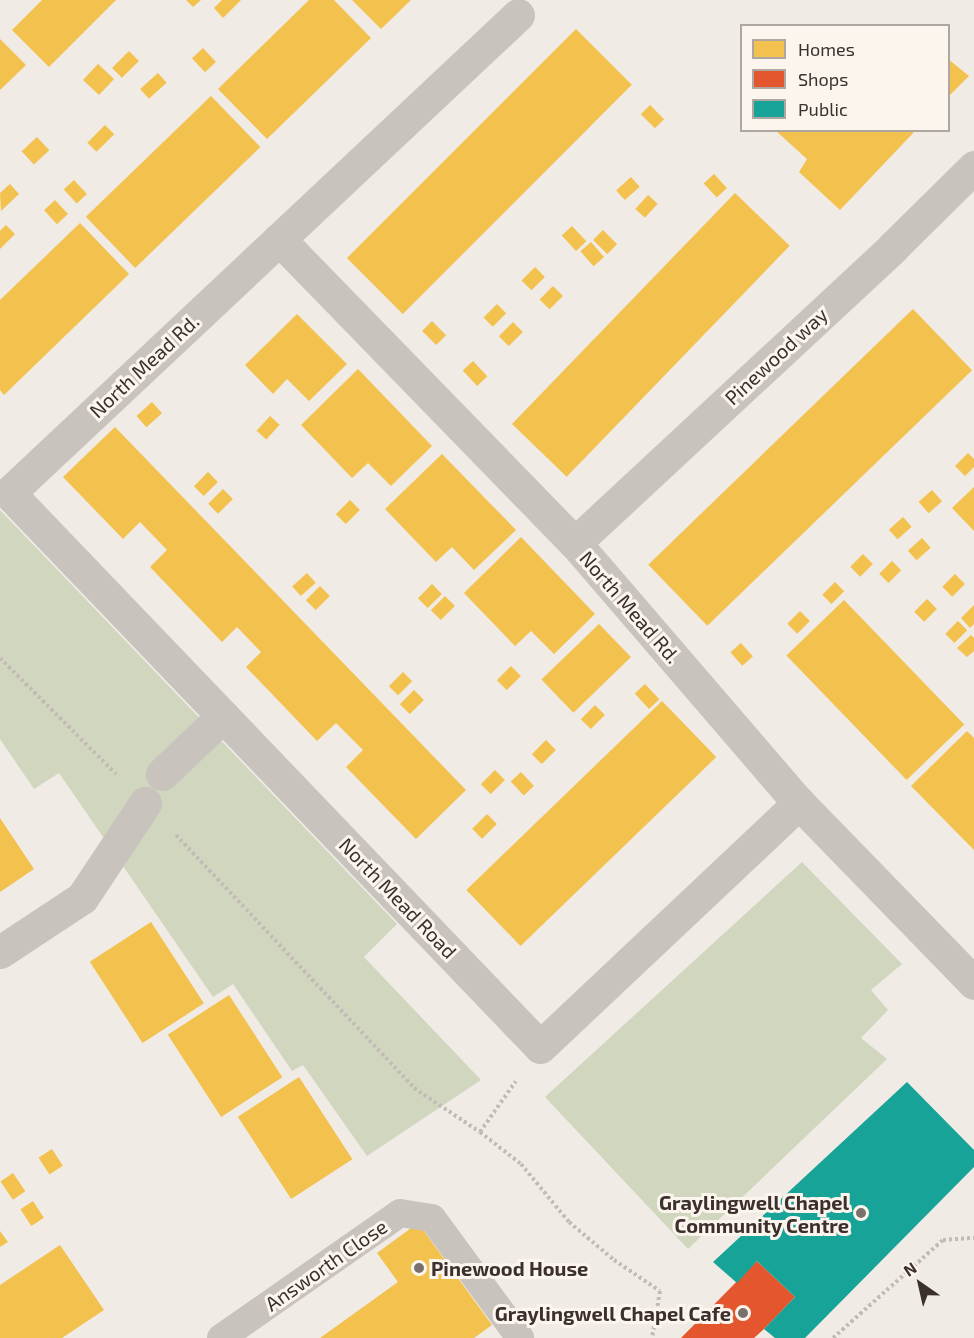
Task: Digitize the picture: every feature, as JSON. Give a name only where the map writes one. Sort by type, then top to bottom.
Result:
[{"type":"street","name":"North Mead Rd.","points":[[9,493],[518,15]]},
{"type":"street","name":"Pinewood way","points":[[575,543],[892,248],[974,166]]},
{"type":"street","name":"North Mead Rd.","points":[[279,239],[575,543],[799,803],[974,983]]},
{"type":"street","name":"North Mead Road","points":[[9,493],[540,1047]]},
{"type":"street","points":[[162,774],[223,716]]},
{"type":"street","points":[[0,951],[82,898],[145,803]]},
{"type":"street","points":[[540,1047],[799,803]]},
{"type":"lane","name":"Answorth Close","points":[[221,1338],[400,1213],[432,1218],[520,1338]]},
{"type":"path","points":[[0,658],[145,803],[414,1088],[480,1132],[521,1164],[569,1222],[614,1260],[660,1291],[652,1338]]},
{"type":"path","points":[[480,1132],[540,1047]]},
{"type":"path","points":[[833,1338],[943,1240],[974,1238]]},
{"type":"green space","points":[[0,510],[397,924],[364,957],[481,1080],[367,1156],[303,1065],[292,1071],[233,984],[213,997],[59,773],[34,789],[0,739]]},
{"type":"green space","points":[[802,862],[902,964],[871,990],[888,1010],[861,1038],[887,1059],[688,1249],[545,1097]]},
{"type":"building: Homes","points":[[42,0],[116,0],[49,67],[12,30]]},
{"type":"building: Homes","points":[[186,0],[201,0],[193,7]]},
{"type":"building: Homes","points":[[222,0],[241,0],[223,18],[214,8]]},
{"type":"building: Homes","points":[[309,0],[334,0],[371,38],[267,139],[218,89]]},
{"type":"building: Homes","points":[[352,0],[411,0],[381,29]]},
{"type":"building: Homes","points":[[576,29],[632,85],[403,314],[347,258]]},
{"type":"building: Homes","points":[[0,39],[26,65],[0,90]]},
{"type":"building: Homes","points":[[203,48],[216,62],[205,72],[192,58]]},
{"type":"building: Homes","points":[[129,51],[139,61],[122,78],[112,68]]},
{"type":"building: Homes","points":[[950,61],[969,76],[950,95]]},
{"type":"building: Homes","points":[[98,64],[114,79],[99,95],[83,80]]},
{"type":"building: Homes","points":[[158,73],[167,83],[149,99],[140,89]]},
{"type":"building: Homes","points":[[211,96],[260,147],[135,268],[86,217]]},
{"type":"building: Homes","points":[[650,105],[664,119],[655,128],[641,114]]},
{"type":"building: Homes","points":[[105,125],[114,134],[97,152],[87,143]]},
{"type":"building: Homes","points":[[777,132],[914,132],[840,210],[799,172],[807,159]]},
{"type":"building: Homes","points":[[37,137],[49,150],[34,164],[22,151]]},
{"type":"building: Homes","points":[[714,174],[727,188],[717,197],[704,184]]},
{"type":"building: Homes","points":[[631,177],[640,187],[625,200],[616,190]]},
{"type":"building: Homes","points":[[74,180],[87,194],[77,203],[64,190]]},
{"type":"building: Homes","points":[[10,184],[19,194],[1,211],[0,193]]},
{"type":"building: Homes","points":[[735,193],[790,246],[567,477],[512,424]]},
{"type":"building: Homes","points":[[648,195],[658,204],[645,218],[635,209]]},
{"type":"building: Homes","points":[[55,200],[68,214],[57,224],[44,210]]},
{"type":"building: Homes","points":[[80,223],[129,274],[4,395],[0,390],[0,300]]},
{"type":"building: Homes","points":[[6,225],[15,234],[0,249],[0,231]]},
{"type":"building: Homes","points":[[572,226],[586,241],[576,251],[562,236]]},
{"type":"building: Homes","points":[[603,230],[617,244],[607,254],[593,240]]},
{"type":"building: Homes","points":[[591,242],[604,257],[594,266],[580,251]]},
{"type":"building: Homes","points":[[535,267],[545,277],[531,290],[522,280]]},
{"type":"building: Homes","points":[[553,286],[563,296],[549,309],[540,299]]},
{"type":"building: Homes","points":[[497,304],[506,313],[493,327],[484,317]]},
{"type":"building: Homes","points":[[913,309],[972,370],[707,626],[648,565]]},
{"type":"building: Homes","points":[[297,314],[347,364],[309,401],[287,379],[273,394],[245,365]]},
{"type":"building: Homes","points":[[432,321],[446,335],[436,345],[422,331]]},
{"type":"building: Homes","points":[[513,322],[523,332],[509,346],[499,336]]},
{"type":"building: Homes","points":[[473,361],[487,376],[477,386],[463,371]]},
{"type":"building: Homes","points":[[358,369],[432,446],[391,486],[368,463],[352,478],[301,425]]},
{"type":"building: Homes","points":[[152,402],[162,413],[146,427],[136,416]]},
{"type":"building: Homes","points":[[270,416],[280,425],[266,440],[257,431]]},
{"type":"building: Homes","points":[[115,427],[466,790],[416,839],[346,767],[363,750],[336,723],[317,741],[246,667],[261,652],[237,627],[222,642],[150,567],[167,550],[140,522],[123,539],[63,477]]},
{"type":"building: Homes","points":[[968,453],[974,459],[974,467],[965,476],[955,466]]},
{"type":"building: Homes","points":[[442,454],[516,530],[474,570],[452,547],[436,562],[385,509]]},
{"type":"building: Homes","points":[[208,472],[218,482],[204,496],[194,486]]},
{"type":"building: Homes","points":[[974,487],[974,531],[952,508]]},
{"type":"building: Homes","points":[[223,489],[233,499],[218,514],[208,504]]},
{"type":"building: Homes","points":[[932,490],[942,501],[929,513],[919,502]]},
{"type":"building: Homes","points":[[350,500],[360,510],[346,524],[336,514]]},
{"type":"building: Homes","points":[[903,517],[912,527],[898,539],[889,530]]},
{"type":"building: Homes","points":[[521,537],[595,614],[554,654],[531,631],[515,646],[464,593]]},
{"type":"building: Homes","points":[[922,538],[931,548],[917,560],[908,551]]},
{"type":"building: Homes","points":[[863,554],[873,564],[860,577],[850,567]]},
{"type":"building: Homes","points":[[892,561],[901,570],[888,583],[879,574]]},
{"type":"building: Homes","points":[[307,573],[316,583],[301,596],[292,586]]},
{"type":"building: Homes","points":[[955,574],[965,584],[952,597],[942,587]]},
{"type":"building: Homes","points":[[835,582],[844,591],[831,604],[822,595]]},
{"type":"building: Homes","points":[[432,584],[442,594],[428,608],[418,598]]},
{"type":"building: Homes","points":[[320,586],[330,596],[316,610],[306,600]]},
{"type":"building: Homes","points":[[445,596],[455,606],[441,620],[431,610]]},
{"type":"building: Homes","points":[[927,599],[937,609],[924,622],[914,612]]},
{"type":"building: Homes","points":[[844,600],[964,724],[907,780],[786,656]]},
{"type":"building: Homes","points":[[974,605],[974,624],[970,628],[961,618]]},
{"type":"building: Homes","points":[[800,611],[810,621],[797,634],[787,624]]},
{"type":"building: Homes","points":[[958,621],[967,630],[954,643],[945,634]]},
{"type":"building: Homes","points":[[599,624],[631,657],[573,713],[541,680]]},
{"type":"building: Homes","points":[[971,635],[974,638],[974,651],[967,657],[957,648]]},
{"type":"building: Homes","points":[[741,643],[753,657],[742,666],[730,652]]},
{"type":"building: Homes","points":[[511,666],[521,676],[507,690],[497,680]]},
{"type":"building: Homes","points":[[403,672],[412,681],[398,695],[389,686]]},
{"type":"building: Homes","points":[[645,684],[659,699],[649,709],[635,694]]},
{"type":"building: Homes","points":[[414,690],[424,700],[410,714],[400,704]]},
{"type":"building: Homes","points":[[662,701],[716,757],[521,946],[466,890]]},
{"type":"building: Homes","points":[[595,705],[605,715],[591,729],[581,719]]},
{"type":"building: Homes","points":[[967,731],[974,738],[974,850],[911,786]]},
{"type":"building: Homes","points":[[546,740],[556,750],[542,764],[532,754]]},
{"type":"building: Homes","points":[[495,770],[505,780],[491,794],[481,784]]},
{"type":"building: Homes","points":[[521,772],[534,786],[524,795],[511,782]]},
{"type":"building: Homes","points":[[487,814],[497,824],[482,839],[472,829]]},
{"type":"building: Homes","points":[[0,818],[34,869],[0,892]]},
{"type":"building: Homes","points":[[151,922],[204,1003],[143,1043],[90,962]]},
{"type":"building: Homes","points":[[229,995],[282,1077],[221,1117],[168,1035]]},
{"type":"building: Homes","points":[[299,1077],[352,1159],[291,1199],[238,1117]]},
{"type":"building: Homes","points":[[52,1149],[63,1166],[49,1174],[39,1158]]},
{"type":"building: Homes","points":[[13,1173],[25,1191],[13,1200],[1,1181]]},
{"type":"building: Homes","points":[[33,1201],[44,1218],[31,1226],[20,1209]]},
{"type":"building: Homes","name":"Pinewood House","points":[[418,1223],[492,1325],[474,1338],[320,1338],[398,1282],[377,1253]]},
{"type":"building: Homes","points":[[0,1231],[8,1242],[0,1247]]},
{"type":"building: Homes","points":[[60,1245],[104,1310],[62,1338],[0,1338],[0,1285]]},
{"type":"building: Shops","name":"Graylingwell Chapel Cafe","points":[[757,1261],[795,1297],[764,1329],[754,1338],[681,1338]]},
{"type":"building: Public","points":[[907,1082],[974,1150],[974,1167],[805,1338],[775,1338],[764,1329],[795,1297],[757,1261],[737,1283],[713,1262]]},
{"type":"place","name":"Graylingwell Chapel Community Centre","points":[[861,1213]]},
{"type":"place","name":"Pinewood House","points":[[419,1268]]},
{"type":"place","name":"Graylingwell Chapel Cafe","points":[[743,1313]]}]
